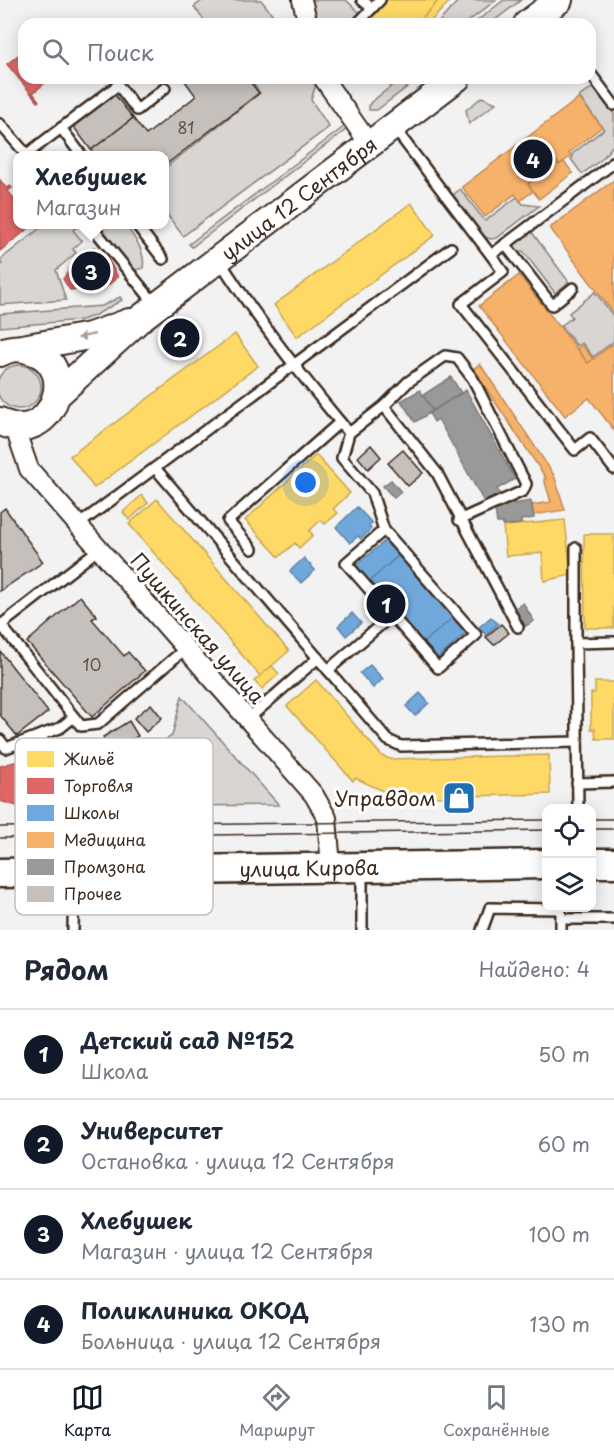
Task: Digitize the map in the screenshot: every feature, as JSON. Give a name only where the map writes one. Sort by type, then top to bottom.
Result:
[{"type":"main road","name":"улица 12 Сентября","points":[[4,424],[26,426],[46,416],[57,395],[149,312],[449,84]]},
{"type":"main road","name":"улица 12 Сентября","points":[[7,350],[90,336],[149,312]]},
{"type":"main road","points":[[7,350],[38,352],[50,363],[57,379],[57,395]]},
{"type":"main road","points":[[596,863],[614,863]]},
{"type":"main road","name":"улица Кирова","points":[[213,869],[542,864]]},
{"type":"main road","name":"улица Кирова","points":[[0,873],[15,873]]},
{"type":"street","points":[[302,0],[306,18]]},
{"type":"street","points":[[327,84],[370,144]]},
{"type":"street","name":"Пушкинская улица","points":[[4,424],[29,469],[314,795],[327,818],[331,867]]},
{"type":"lane","points":[[362,0],[372,8]]},
{"type":"lane","points":[[363,18],[380,0]]},
{"type":"lane","points":[[596,81],[614,105]]},
{"type":"lane","points":[[33,151],[118,85],[137,110],[165,88]]},
{"type":"lane","points":[[0,124],[24,151]]},
{"type":"lane","points":[[394,127],[503,272],[461,304],[575,450],[590,438],[614,469]]},
{"type":"lane","points":[[61,128],[78,151]]},
{"type":"lane","points":[[491,255],[611,165],[614,160]]},
{"type":"lane","points":[[93,229],[149,312]]},
{"type":"lane","points":[[139,229],[163,258]]},
{"type":"lane","points":[[505,244],[552,305],[573,288]]},
{"type":"lane","points":[[78,525],[452,248]]},
{"type":"lane","points":[[219,259],[248,304],[294,366],[349,433]]},
{"type":"lane","points":[[384,530],[346,563],[438,668],[476,635],[384,530],[372,493],[342,458],[349,433],[408,382],[444,356],[457,358],[473,379],[526,484],[523,490],[459,520]]},
{"type":"lane","points":[[384,405],[437,473],[459,520],[518,627]]},
{"type":"lane","points":[[252,549],[228,522],[340,422]]},
{"type":"lane","points":[[155,468],[388,740],[401,746],[577,742]]},
{"type":"lane","points":[[576,548],[578,804]]},
{"type":"lane","points":[[99,549],[1,625],[81,726],[98,724],[186,648]]},
{"type":"lane","points":[[328,670],[392,615]]},
{"type":"lane","points":[[576,643],[614,642]]},
{"type":"lane","points":[[248,719],[318,658]]},
{"type":"lane","points":[[33,738],[60,728],[74,717]]},
{"type":"lane","points":[[0,740],[6,748],[15,745]]},
{"type":"lane","points":[[577,783],[614,782]]},
{"type":"lane","points":[[362,930],[363,866]]},
{"type":"lane","points":[[482,930],[490,908],[542,911]]},
{"type":"lane","points":[[561,930],[561,912],[614,919]]},
{"type":"lane","points":[[73,930],[74,915]]},
{"type":"shaded area","points":[[203,0],[261,0],[275,18],[202,18],[194,7]]},
{"type":"shaded area","points":[[309,0],[346,0],[360,13],[355,18],[312,18]]},
{"type":"shaded area","points":[[459,0],[496,0],[473,18],[442,18]]},
{"type":"shaded area","points":[[504,0],[521,0],[498,18],[481,18]]},
{"type":"shaded area","points":[[253,84],[316,84],[311,100],[329,127],[183,236],[169,217],[169,165],[260,93]]},
{"type":"shaded area","points":[[394,84],[411,84],[377,110],[369,110],[371,102]]},
{"type":"shaded area","points":[[593,87],[614,114],[614,144],[602,159],[582,174],[571,159],[572,154],[604,129],[579,97]]},
{"type":"shaded area","points":[[482,97],[496,103],[469,124],[466,110]]},
{"type":"shaded area","points":[[345,126],[347,129],[192,247],[189,244]]},
{"type":"shaded area","points":[[460,189],[485,221],[517,197],[523,204],[539,206],[497,238],[491,239],[485,237],[453,195]]},
{"type":"shaded area","points":[[39,229],[74,229],[82,241],[73,249],[76,253],[56,270],[66,300],[0,305],[0,266],[2,264],[0,260]]},
{"type":"shaded area","points":[[97,229],[128,229],[143,256],[143,268],[136,270],[129,266]]},
{"type":"shaded area","points":[[531,231],[569,282],[555,293],[523,251],[515,251],[512,246]]},
{"type":"shaded area","points":[[595,292],[614,317],[614,341],[593,357],[582,343],[577,346],[561,326],[572,317],[569,313]]},
{"type":"shaded area","points":[[120,297],[122,300],[94,316],[81,320],[0,327],[0,314],[102,306]]},
{"type":"shaded area","points":[[19,365],[27,367],[39,379],[41,387],[39,395],[27,407],[19,409],[11,407],[-1,395],[-1,379],[11,367]]},
{"type":"shaded area","points":[[182,696],[279,805],[213,806],[213,738],[168,738],[172,736]]},
{"type":"building: Жильё","points":[[386,0],[440,0],[423,18],[369,18]]},
{"type":"building: Жильё","points":[[439,0],[451,0],[434,18],[422,18]]},
{"type":"building: Жильё","points":[[411,203],[435,235],[297,337],[274,305]]},
{"type":"building: Жильё","points":[[235,334],[258,366],[94,488],[70,456]]},
{"type":"building: Жильё","points":[[316,455],[350,493],[333,509],[338,513],[325,524],[321,520],[309,531],[313,535],[299,548],[295,543],[279,557],[245,520]]},
{"type":"building: Жильё","points":[[142,495],[148,503],[129,520],[123,512]]},
{"type":"building: Жильё","points":[[157,499],[289,651],[260,676],[129,524]]},
{"type":"building: Жильё","points":[[565,520],[571,575],[544,581],[542,553],[506,556],[503,526]]},
{"type":"building: Жильё","points":[[584,534],[614,534],[614,628],[585,628]]},
{"type":"building: Жильё","points":[[272,666],[279,674],[262,689],[254,681]]},
{"type":"building: Жильё","points":[[316,680],[382,756],[390,759],[549,755],[550,794],[390,798],[390,794],[355,778],[353,781],[287,706]]},
{"type":"building: Жильё","points":[[595,682],[614,682],[614,739],[596,739],[595,729],[591,729],[591,693],[595,693]]},
{"type":"building: Торговля","points":[[18,55],[18,77],[7,64]]},
{"type":"building: Торговля","points":[[23,84],[44,84],[33,93],[38,102]]},
{"type":"building: Торговля","points":[[0,180],[7,189],[10,186],[12,188],[8,191],[13,198],[13,229],[28,229],[0,251]]},
{"type":"building: Торговля","points":[[94,247],[105,261],[108,259],[118,277],[104,288],[70,290],[63,279],[77,259]]},
{"type":"building: Торговля","points":[[15,762],[15,805],[0,801],[0,766]]},
{"type":"building: Школы","points":[[357,507],[372,523],[369,526],[371,529],[361,539],[358,536],[350,543],[336,527]]},
{"type":"building: Школы","points":[[386,540],[399,555],[369,582],[355,566]]},
{"type":"building: Школы","points":[[399,555],[454,617],[423,643],[369,582]]},
{"type":"building: Школы","points":[[304,558],[315,570],[301,583],[290,571]]},
{"type":"building: Школы","points":[[352,613],[361,623],[346,636],[338,626]]},
{"type":"building: Школы","points":[[454,617],[467,632],[437,659],[423,643]]},
{"type":"building: Школы","points":[[491,617],[498,624],[486,635],[479,627]]},
{"type":"building: Школы","points":[[370,665],[383,679],[373,688],[360,673]]},
{"type":"building: Школы","points":[[420,693],[429,703],[415,716],[406,706]]},
{"type":"building: Медицина","points":[[579,98],[602,127],[569,153],[571,156],[559,165],[557,162],[528,184],[533,191],[520,201],[515,194],[485,217],[462,187]]},
{"type":"building: Медицина","points":[[557,162],[559,165],[564,162],[573,173],[539,199],[528,184]]},
{"type":"building: Медицина","points":[[614,180],[614,314],[550,228]]},
{"type":"building: Медицина","points":[[519,275],[588,363],[614,343],[614,430],[589,398],[565,416],[479,306]]},
{"type":"building: Медицина","points":[[582,345],[593,359],[588,363],[577,349]]},
{"type":"building: Медицина","points":[[480,364],[554,475],[565,510],[533,515],[532,505],[551,502],[544,479],[546,478],[473,369]]},
{"type":"building: Промзона","points":[[451,377],[461,393],[433,411],[423,395]]},
{"type":"building: Промзона","points":[[420,390],[433,411],[415,422],[401,401]]},
{"type":"building: Промзона","points":[[466,390],[515,479],[497,489],[500,494],[484,502],[438,419],[434,422],[429,413]]},
{"type":"building: Промзона","points":[[391,480],[401,492],[394,498],[383,486]]},
{"type":"building: Промзона","points":[[531,501],[534,518],[521,520],[521,524],[503,526],[503,523],[497,523],[495,509],[499,506]]},
{"type":"building: Промзона","points":[[523,603],[534,621],[524,627],[514,609]]},
{"type":"building: Прочее","points":[[187,84],[252,84],[259,93],[169,162],[169,151],[91,150],[133,118],[146,135],[196,96]]},
{"type":"building: Прочее","points":[[115,95],[133,118],[91,150],[73,126]]},
{"type":"building: Прочее","points":[[371,445],[381,457],[368,469],[358,457]]},
{"type":"building: Прочее","points":[[403,450],[423,473],[408,486],[388,463]]},
{"type":"building: Прочее","points":[[5,508],[43,562],[0,591],[0,512]]},
{"type":"building: Прочее","points":[[80,596],[97,616],[92,619],[124,656],[128,652],[145,671],[92,717],[27,642]]},
{"type":"building: Прочее","points":[[501,624],[509,633],[494,645],[486,637]]},
{"type":"building: Прочее","points":[[0,651],[48,712],[17,736],[0,715]]},
{"type":"building: Прочее","points":[[151,704],[162,718],[146,732],[134,718]]},
{"type":"building: Прочее","points":[[129,721],[138,736],[135,738],[103,737]]},
{"type":"tram line","points":[[596,819],[614,819]]},
{"type":"tram line","points":[[213,824],[542,820]]},
{"type":"tram line","points":[[0,827],[15,827]]},
{"type":"tram line","points":[[596,829],[614,829]]},
{"type":"tram line","points":[[213,835],[542,830]]},
{"type":"tram line","points":[[0,838],[15,838]]},
{"type":"place","name":"Поликлиника ОКОД","points":[[533,159]]},
{"type":"place","name":"Хлебушек","points":[[91,271]]},
{"type":"place","name":"Университет","points":[[180,338]]},
{"type":"place","name":"Детский сад №152","points":[[386,604]]},
{"type":"place","name":"Управдом","points":[[459,798]]}]
